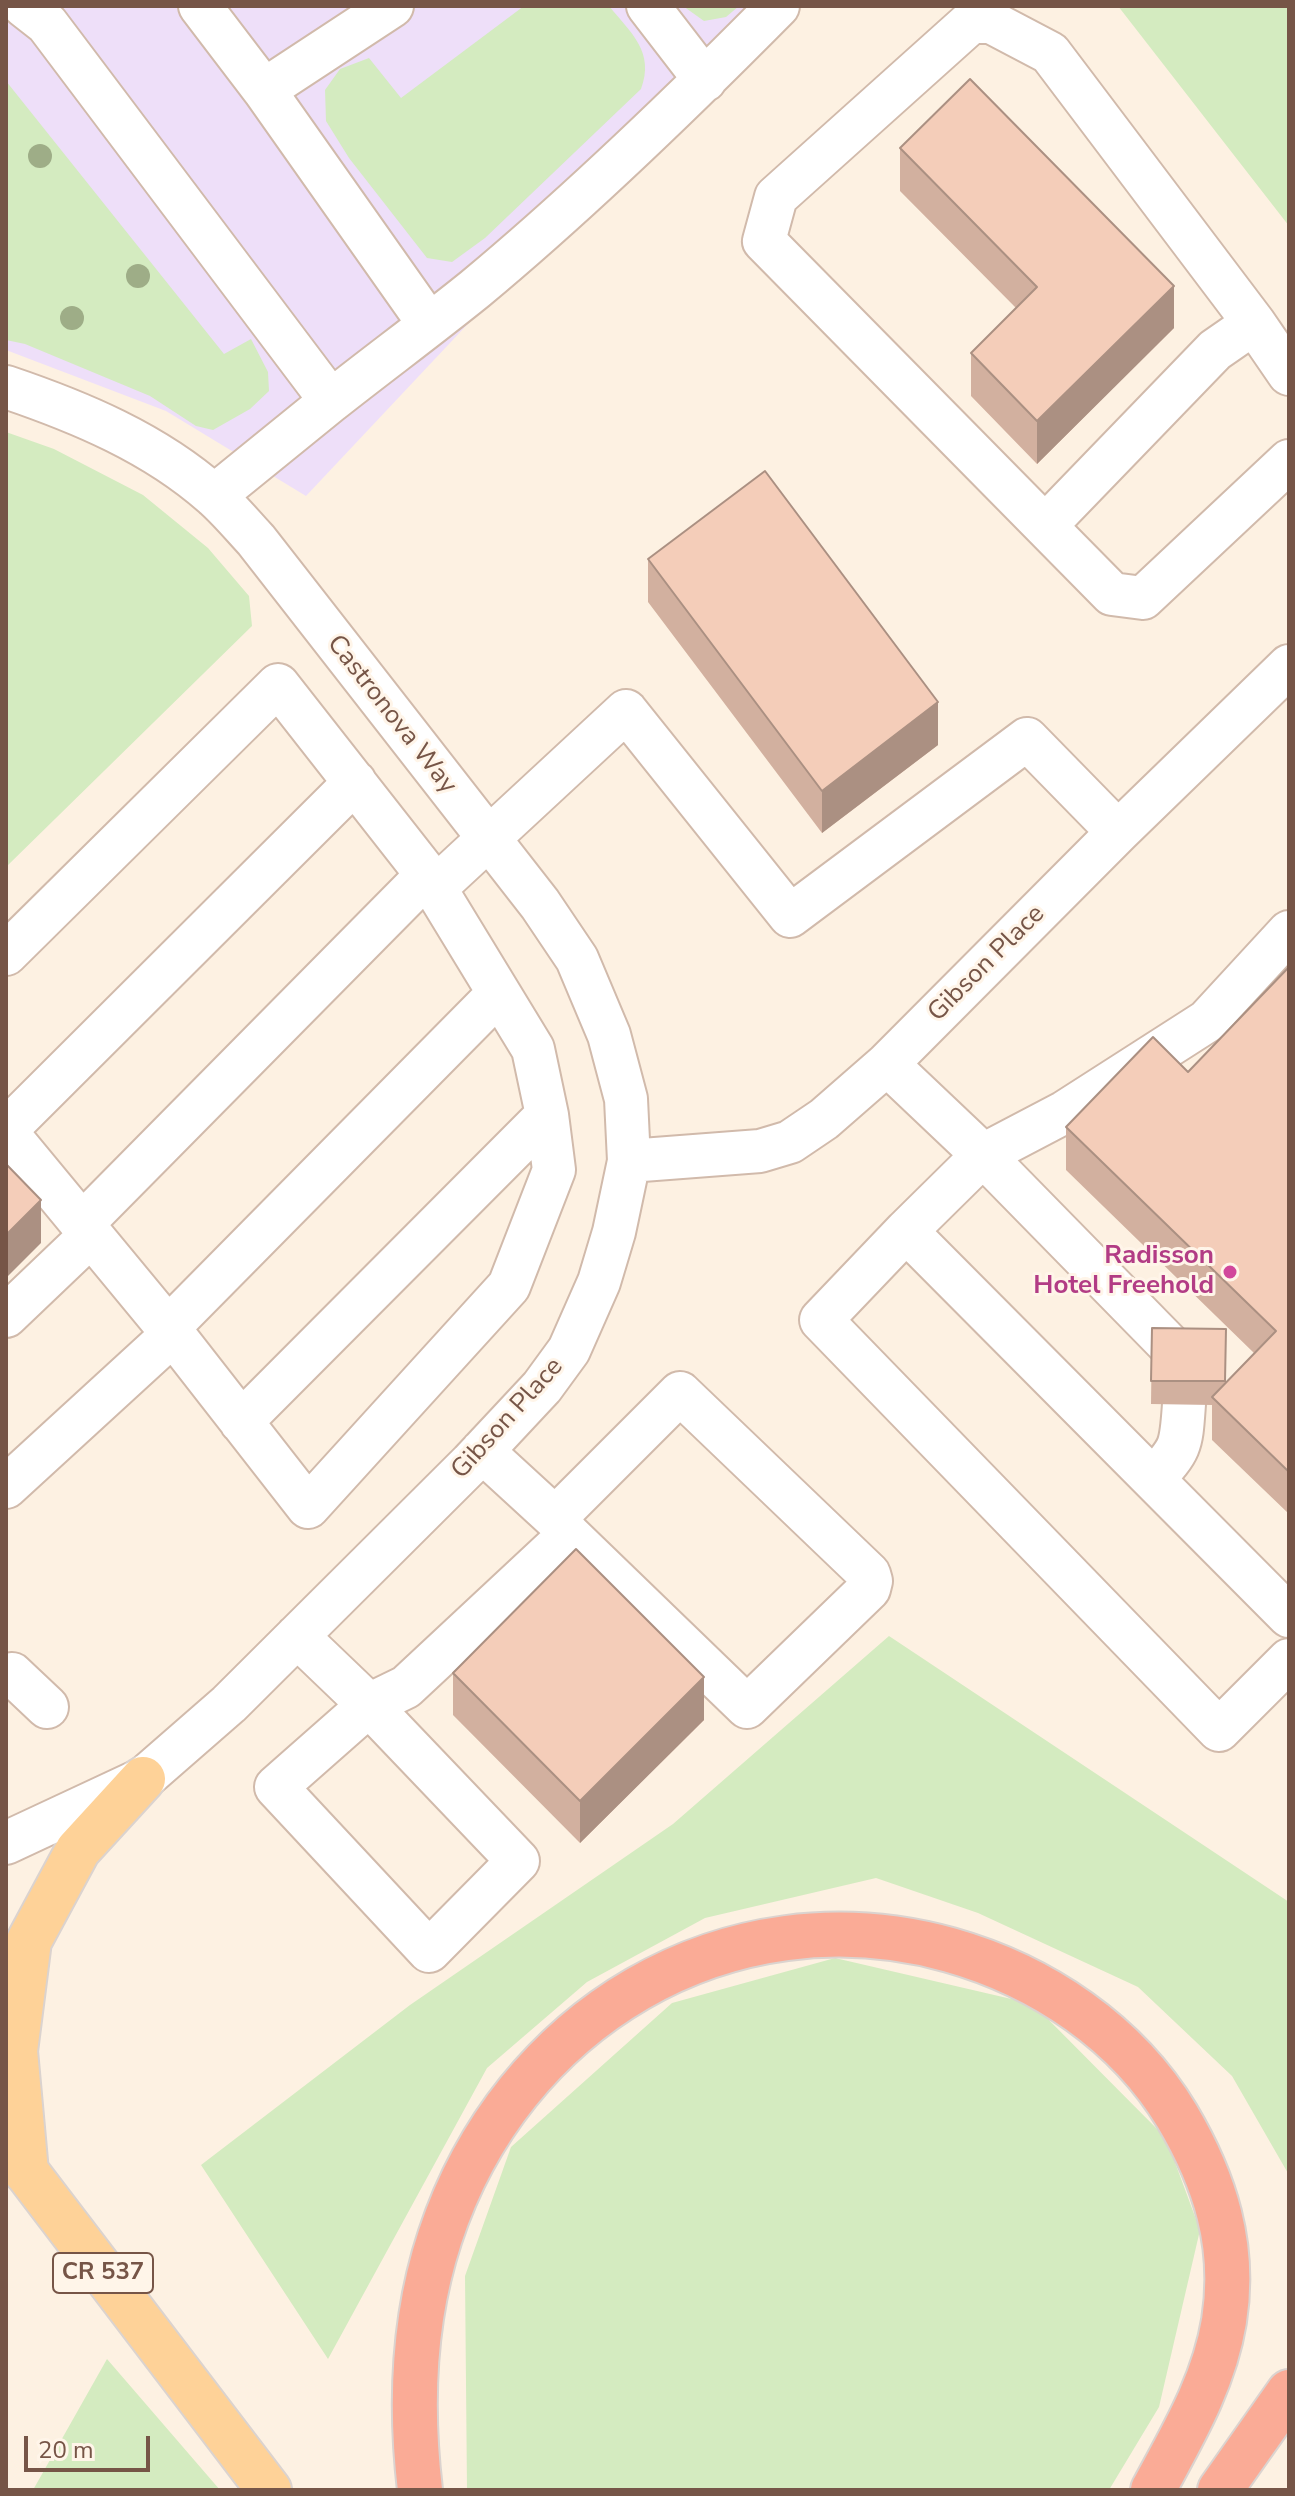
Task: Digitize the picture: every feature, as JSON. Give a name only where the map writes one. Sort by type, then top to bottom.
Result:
[{"type":"highway","points":[[420,2490],[413,2390],[425,2294],[441,2236],[460,2187],[484,2141],[513,2098],[553,2053],[591,2018],[641,1985],[695,1959],[739,1946],[814,1934],[867,1934],[920,1942],[977,1958],[1020,1976],[1063,2000],[1116,2041],[1162,2091],[1198,2152],[1220,2214],[1227,2275],[1224,2320],[1214,2365],[1200,2401],[1153,2490]]},
{"type":"highway","points":[[1220,2490],[1289,2392]]},
{"type":"main road","points":[[16,2158],[15,2051],[29,1941],[78,1850],[143,1779]]},
{"type":"main road","name":"CR 537","points":[[16,2158],[269,2490]]},
{"type":"street","points":[[24,6],[47,24],[331,401]]},
{"type":"street","points":[[200,6],[264,90],[429,324]]},
{"type":"street","points":[[648,6],[705,80]]},
{"type":"street","points":[[214,496],[475,289],[581,197],[778,6]]},
{"type":"street","points":[[264,90],[375,10]]},
{"type":"street","points":[[1289,374],[1050,53],[991,22],[971,22],[776,197],[764,241],[1112,594],[1143,598],[1289,461]]},
{"type":"street","points":[[1045,526],[1215,350],[1254,323]]},
{"type":"street","name":"Castronova Way","points":[[6,387],[77,414],[161,455],[214,496],[256,540],[540,904],[577,959],[609,1035],[626,1099],[629,1161]]},
{"type":"street","name":"Gibson Place","points":[[6,1843],[143,1779],[229,1704],[542,1387],[569,1350],[599,1282],[614,1232],[629,1161],[760,1151],[790,1142],[824,1119],[887,1064],[1289,666]]},
{"type":"street","points":[[6,954],[278,685],[355,782],[431,881],[533,1049],[547,1115],[554,1170],[509,1286],[308,1507],[170,1331],[6,1131],[355,782]]},
{"type":"street","points":[[6,1316],[431,881],[487,839],[626,711],[790,916],[1027,739],[1118,832]]},
{"type":"street","points":[[1289,932],[1207,1021],[1065,1112],[983,1155],[821,1320],[1219,1730],[1289,1660]]},
{"type":"street","points":[[6,1487],[170,1331],[499,993]]},
{"type":"street","points":[[887,1064],[983,1155],[1176,1352]]},
{"type":"street","points":[[241,1422],[547,1115]]},
{"type":"street","points":[[906,1231],[1289,1616]]},
{"type":"street","points":[[297,1636],[369,1705],[518,1861],[429,1951],[276,1787],[369,1705],[406,1687],[562,1526],[680,1393],[869,1574],[869,1589],[747,1707],[562,1526],[482,1451]]},
{"type":"street","points":[[1153,1479],[1181,1444],[1184,1404]]},
{"type":"street","points":[[8,1671],[47,1707]]},
{"type":"shaded area","points":[[6,6],[767,6],[306,496],[166,411],[6,350]]},
{"type":"green space","points":[[524,6],[609,6],[632,34],[643,54],[645,76],[641,89],[485,238],[452,262],[427,258],[349,158],[326,121],[325,90],[340,69],[369,58],[401,98]]},
{"type":"green space","points":[[683,6],[739,6],[726,17],[704,21]]},
{"type":"green space","points":[[1118,6],[1289,6],[1289,226]]},
{"type":"green space","points":[[6,81],[224,354],[251,339],[268,372],[269,391],[250,409],[213,430],[196,426],[150,396],[25,344],[6,340]]},
{"type":"green space","points":[[6,432],[54,449],[143,495],[208,548],[249,596],[252,626],[6,867]]},
{"type":"green space","points":[[889,1636],[1289,1902],[1289,2175],[1232,2076],[1138,1987],[978,1913],[876,1878],[705,1918],[587,1982],[487,2068],[328,2359],[201,2165],[410,2005],[673,1824]]},
{"type":"green space","points":[[835,1958],[1033,2004],[1166,2138],[1200,2230],[1159,2407],[1109,2490],[467,2490],[465,2276],[511,2147],[672,2003]]},
{"type":"green space","points":[[107,2359],[220,2490],[33,2490]]},
{"type":"building","points":[[970,79],[1174,286],[1037,421],[971,353],[1037,287],[900,148]]},
{"type":"building","points":[[765,471],[938,702],[822,791],[648,559]]},
{"type":"building","name":"Radisson Hotel Freehold","points":[[1289,967],[1289,1472],[1212,1397],[1276,1331],[1066,1127],[1153,1037],[1188,1072]]},
{"type":"building","points":[[6,1164],[41,1200],[6,1235]]},
{"type":"building","points":[[1152,1328],[1226,1329],[1225,1381],[1151,1381]]},
{"type":"building","points":[[576,1549],[704,1677],[580,1801],[453,1673]]},
{"type":"place","name":"Radisson Hotel Freehold","points":[[1230,1272]]}]
